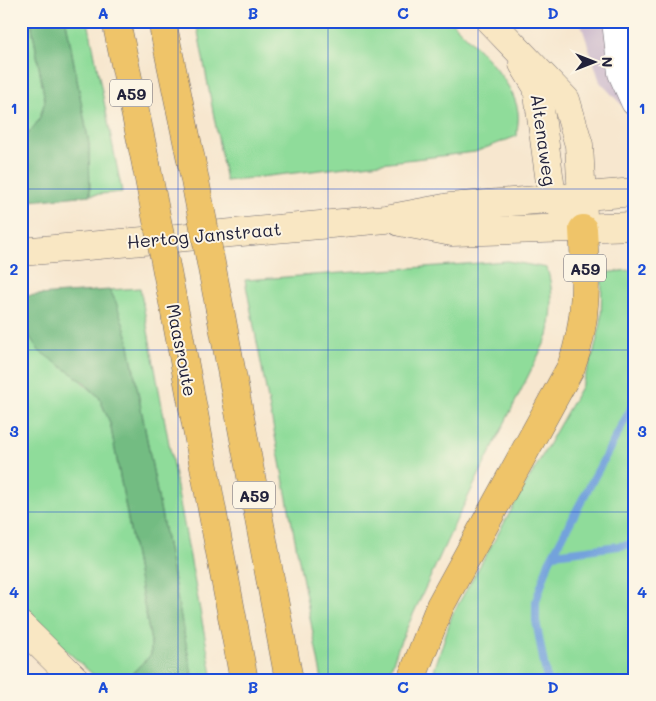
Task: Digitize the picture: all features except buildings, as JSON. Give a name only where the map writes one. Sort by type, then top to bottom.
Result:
[{"type":"highway","name":"Maasroute","points":[[116,21],[176,318],[244,680]]},
{"type":"highway","name":"A59","points":[[162,21],[220,310],[289,680]]},
{"type":"highway","name":"A59","points":[[411,680],[440,606],[571,367],[583,329],[586,285],[583,229]]},
{"type":"main road","name":"Altenaweg","points":[[490,21],[551,82],[566,100],[579,145],[583,196],[583,229]]},
{"type":"main road","name":"Altenaweg","points":[[509,41],[537,87],[552,198],[583,229]]},
{"type":"main road","name":"Hertog Janstraat","points":[[21,252],[386,219],[450,207],[635,192]]},
{"type":"main road","name":"Hertog Janstraat","points":[[386,219],[452,232],[635,226]]},
{"type":"main road","points":[[21,626],[76,680]]},
{"type":"street","points":[[616,21],[622,73],[635,102]]},
{"type":"shaded area","points":[[580,21],[635,21],[635,119],[600,82]]},
{"type":"green space","points":[[21,21],[31,21],[45,101],[39,120],[21,143]]},
{"type":"green space","points":[[31,21],[66,21],[89,144],[90,195],[21,202],[21,143],[39,120],[45,101]]},
{"type":"green space","points":[[66,21],[88,21],[122,192],[90,195],[89,144]]},
{"type":"green space","points":[[196,21],[451,21],[481,51],[509,88],[518,112],[517,136],[475,152],[226,181]]},
{"type":"green space","points":[[507,261],[547,268],[552,302],[548,336],[457,519],[399,645],[387,680],[322,680],[245,280]]},
{"type":"green space","points":[[630,270],[635,278],[635,680],[431,680],[452,615],[581,387],[594,351],[601,323],[602,273]]},
{"type":"green space","points":[[140,288],[213,680],[193,680],[127,335],[110,290]]},
{"type":"green space","points":[[110,290],[127,335],[193,680],[125,680],[151,655],[151,642],[110,423],[99,397],[84,382],[39,351],[28,334],[23,296]]},
{"type":"green space","points":[[21,296],[28,334],[99,397],[110,423],[151,642],[151,655],[125,680],[99,680],[48,634],[21,599]]},
{"type":"waterway","points":[[547,680],[536,621],[536,601],[549,562],[635,401]]},
{"type":"waterway","points":[[554,554],[635,544]]}]
